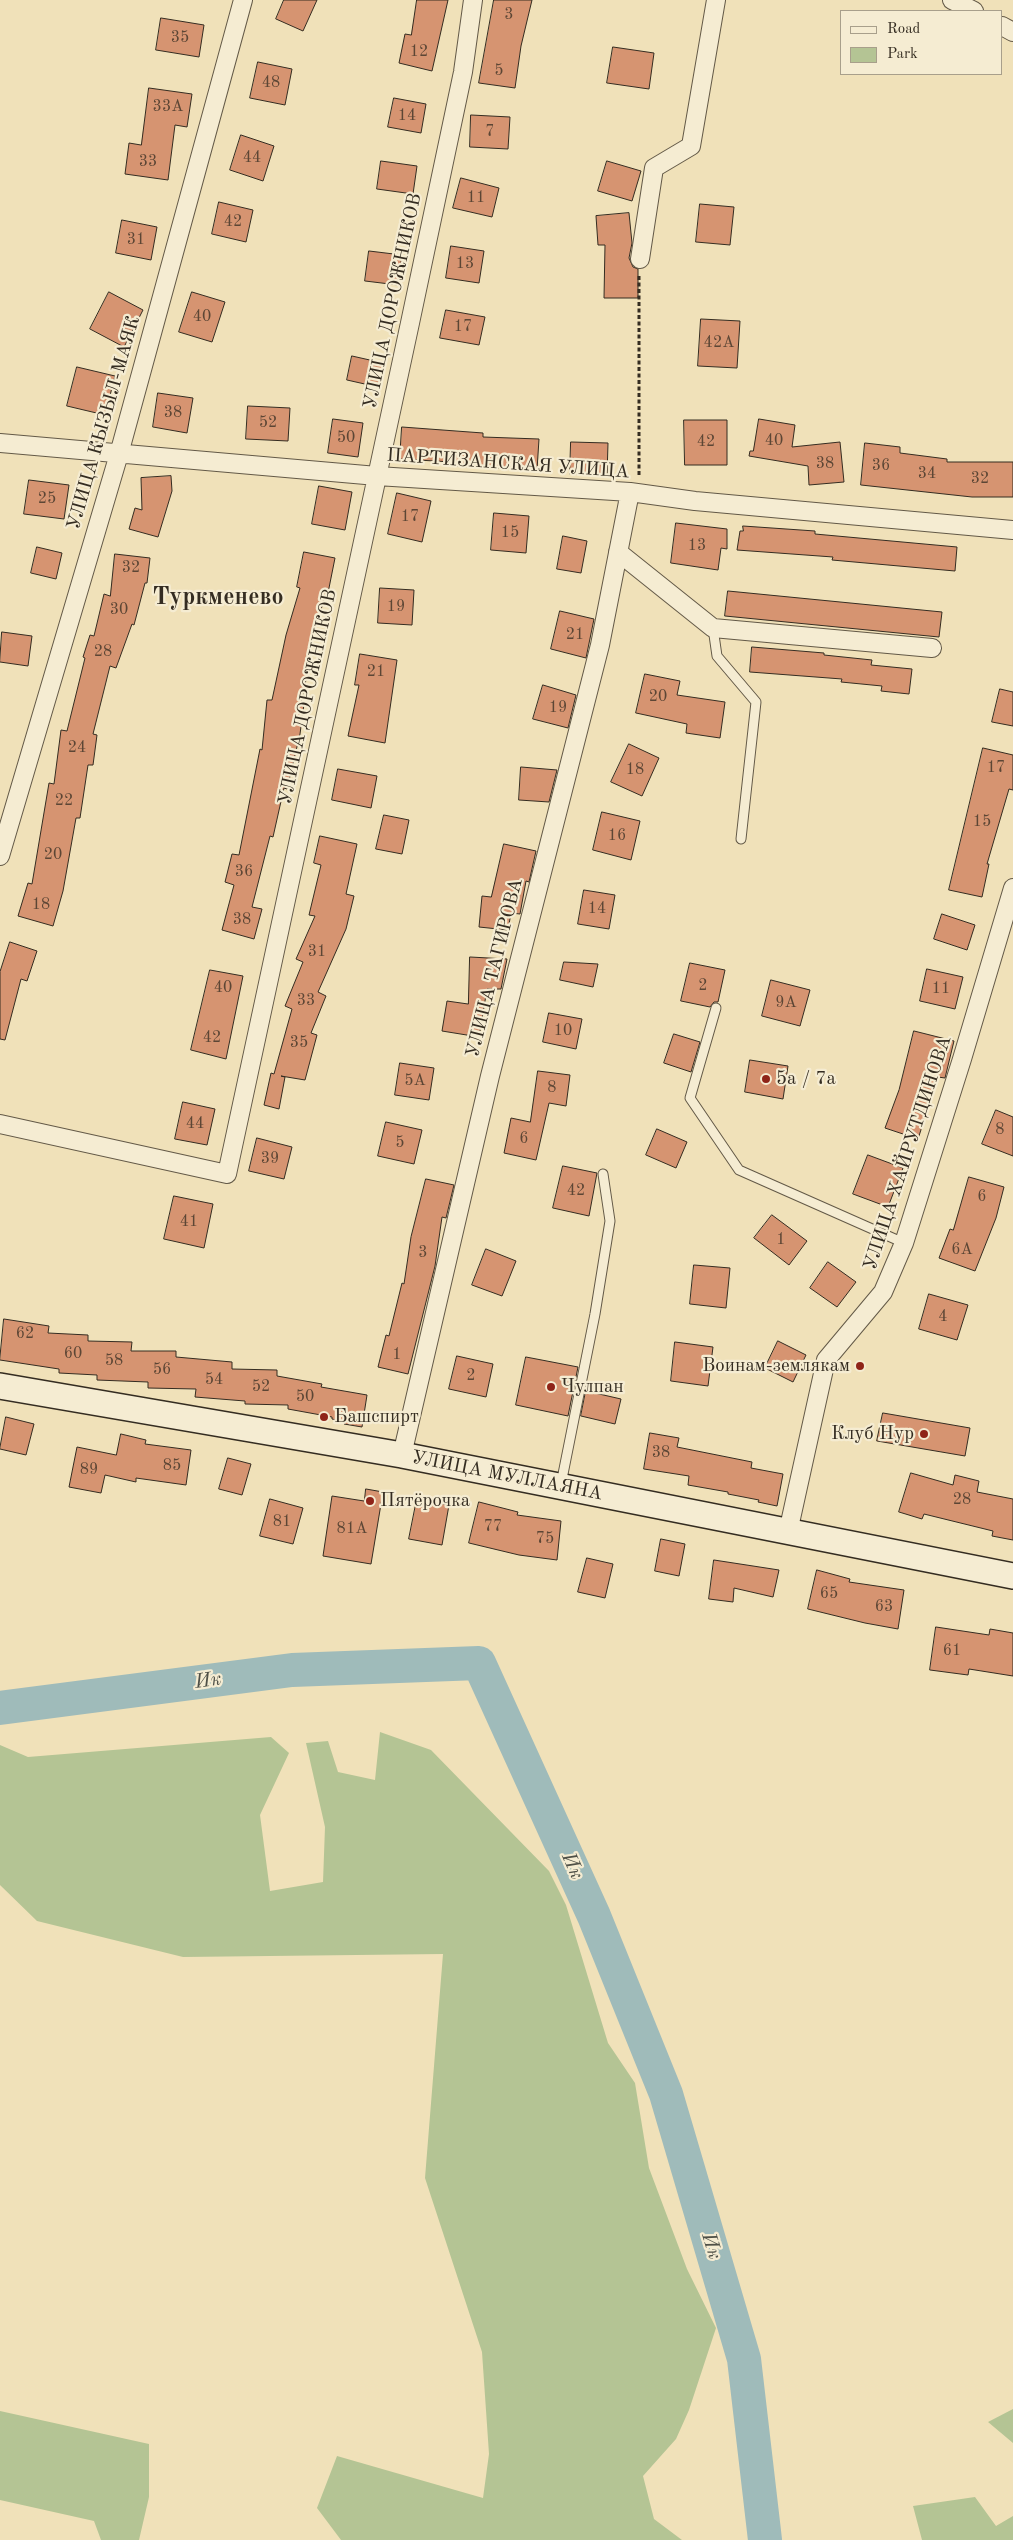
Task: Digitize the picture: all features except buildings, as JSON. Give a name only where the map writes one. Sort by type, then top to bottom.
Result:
[{"type":"main road","name":"УЛИЦА МУЛЛАЯНА","points":[[0,1386],[402,1455],[1013,1576]]},
{"type":"street","name":"УЛИЦА КЫЗЫЛ-МАЯК","points":[[0,856],[119,454],[244,0]]},
{"type":"street","name":"УЛИЦА ДОРОЖНИКОВ","points":[[0,1124],[227,1174],[463,72],[473,0]]},
{"type":"street","points":[[640,259],[654,168],[691,146],[716,0]]},
{"type":"street","points":[[952,0],[972,10]]},
{"type":"street","name":"ПАРТИЗАНСКАЯ УЛИЦА","points":[[0,443],[377,476],[634,493],[695,501],[1013,530]]},
{"type":"street","name":"УЛИЦА ТАГИРОВА","points":[[402,1455],[490,1076],[600,645],[618,552],[634,493]]},
{"type":"street","points":[[618,552],[714,628],[932,648]]},
{"type":"street","name":"УЛИЦА ХАЙРУТДИНОВА","points":[[788,1532],[826,1360],[883,1292],[904,1243],[1013,888]]},
{"type":"lane","points":[[714,628],[717,656],[756,702],[741,839]]},
{"type":"lane","points":[[716,1008],[690,1098],[739,1170],[904,1243]]},
{"type":"lane","points":[[561,1487],[610,1221],[603,1174]]},
{"type":"path","points":[[634,493],[640,259]]},
{"type":"green space","points":[[380,1732],[431,1750],[549,1871],[566,1905],[608,2043],[635,2083],[649,2168],[687,2269],[716,2328],[689,2410],[676,2439],[643,2476],[654,2519],[682,2540],[341,2540],[317,2508],[337,2456],[483,2498],[489,2454],[482,2352],[425,2178],[443,1954],[183,1957],[37,1921],[0,1885],[0,1745],[28,1757],[271,1737],[289,1753],[260,1815],[270,1891],[323,1882],[325,1827],[306,1743],[328,1741],[338,1772],[375,1780]]},
{"type":"green space","points":[[1013,2409],[1013,2443],[988,2422]]},
{"type":"green space","points":[[0,2411],[149,2444],[149,2497],[139,2540],[101,2540],[94,2521],[0,2500]]},
{"type":"green space","points":[[975,2497],[996,2526],[1013,2516],[1013,2540],[922,2540],[913,2506]]},
{"type":"waterway","name":"Ик","points":[[0,1708],[292,1670],[479,1663],[594,1916],[666,2094],[744,2359],[765,2540]]},
{"type":"place","name":"5а / 7а","points":[[766,1079]]},
{"type":"place","name":"Воинам-землякам","points":[[860,1366]]},
{"type":"place","name":"Чулпан","points":[[551,1387]]},
{"type":"place","name":"Башспирт","points":[[324,1417]]},
{"type":"place","name":"Клуб Нур","points":[[924,1434]]},
{"type":"place","name":"Пятёрочка","points":[[370,1501]]},
{"type":"district","name":"Туркменево","points":[[218,598]]}]
